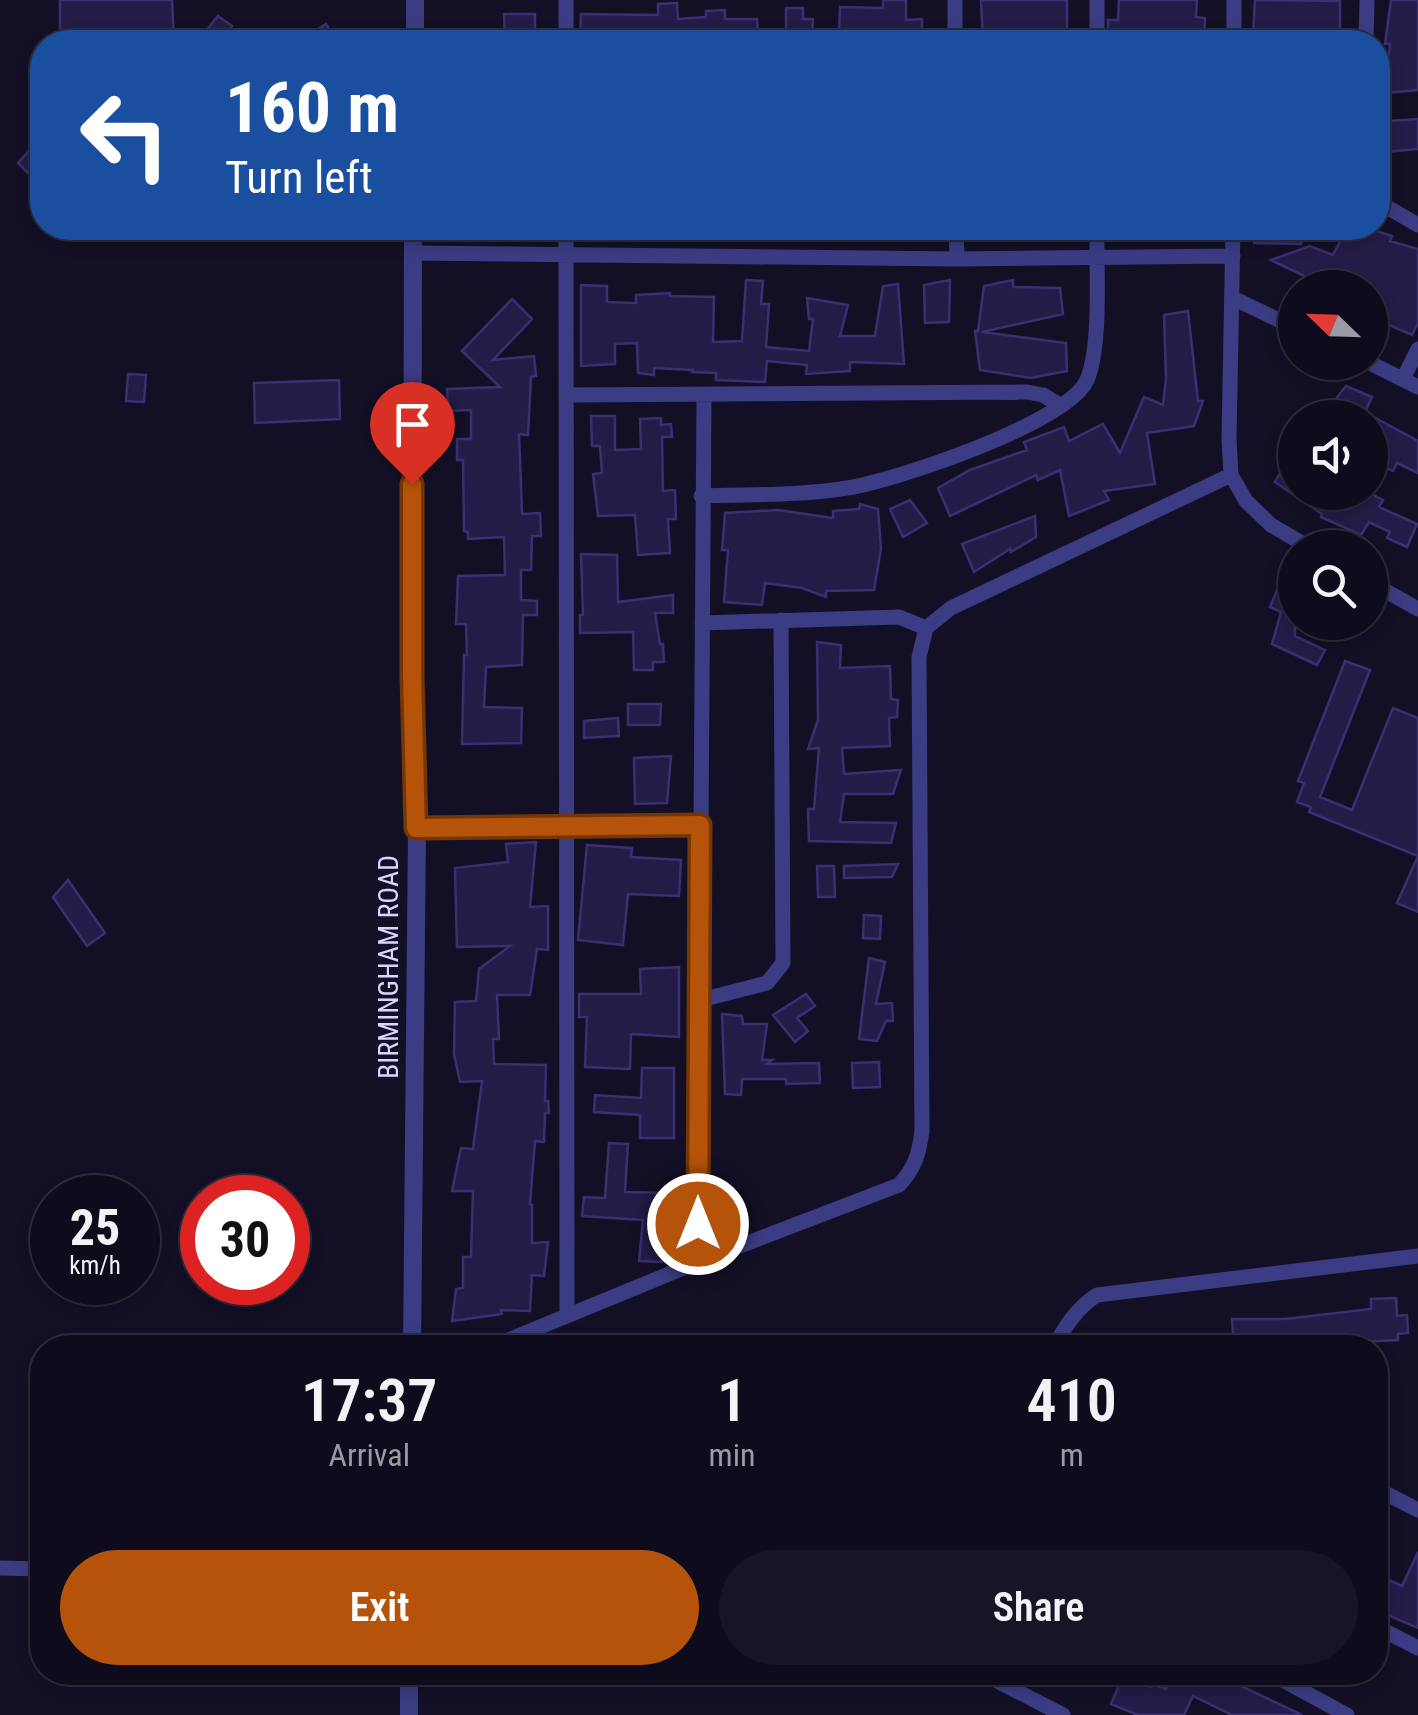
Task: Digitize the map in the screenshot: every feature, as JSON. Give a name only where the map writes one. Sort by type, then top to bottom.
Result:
[{"type":"street","points":[[415,0],[415,30]]},
{"type":"street","points":[[566,0],[566,30]]},
{"type":"street","points":[[955,0],[956,30]]},
{"type":"street","points":[[1097,0],[1097,30]]},
{"type":"street","points":[[1234,0],[1234,30]]},
{"type":"street","points":[[1366,30],[1367,0]]},
{"type":"street","points":[[1390,209],[1418,225]]},
{"type":"street","name":"BIRMINGHAM ROAD","points":[[412,1335],[416,828],[412,676],[413,240]]},
{"type":"street","points":[[566,240],[567,1314]]},
{"type":"street","points":[[956,240],[956,259]]},
{"type":"street","points":[[701,496],[846,488],[909,472],[986,444],[1061,406],[1076,396],[1087,379],[1096,323],[1096,240]]},
{"type":"street","points":[[1233,240],[1229,439],[1232,475],[1246,500],[1279,530]]},
{"type":"street","points":[[412,253],[956,259],[1233,256]]},
{"type":"street","points":[[1233,298],[1278,320]]},
{"type":"street","points":[[1388,372],[1411,383],[1418,349]]},
{"type":"street","points":[[568,396],[1027,392],[1043,395],[1061,406]]},
{"type":"street","points":[[698,1262],[704,396]]},
{"type":"street","points":[[519,1335],[899,1185],[918,1159],[922,1131],[919,657],[926,628],[951,608],[1232,475]]},
{"type":"street","points":[[1388,592],[1418,610]]},
{"type":"street","points":[[702,623],[900,618],[926,628]]},
{"type":"street","points":[[701,1000],[767,983],[782,964],[781,620]]},
{"type":"street","points":[[416,828],[700,825]]},
{"type":"street","points":[[1060,1335],[1097,1294],[1418,1256]]},
{"type":"street","points":[[1388,1495],[1418,1510]]},
{"type":"street","points":[[0,1568],[30,1569]]},
{"type":"street","points":[[1388,1633],[1418,1648]]},
{"type":"street","points":[[409,1685],[409,1715]]},
{"type":"street","points":[[1005,1685],[1062,1715]]},
{"type":"street","points":[[1292,1685],[1347,1715]]},
{"type":"building","points":[[60,0],[172,0],[173,30],[60,30]]},
{"type":"building","points":[[883,0],[906,0],[906,20],[922,19],[922,30],[839,30],[840,7],[883,8]]},
{"type":"building","points":[[981,0],[1067,0],[1067,30],[982,30]]},
{"type":"building","points":[[1119,0],[1197,0],[1196,17],[1205,18],[1204,30],[1108,30],[1108,20],[1118,20]]},
{"type":"building","points":[[1255,0],[1340,1],[1340,30],[1253,30]]},
{"type":"building","points":[[1391,0],[1418,0],[1418,90],[1390,93],[1390,30],[1387,30]]},
{"type":"building","points":[[677,3],[678,19],[706,17],[706,11],[725,10],[725,19],[757,19],[758,30],[580,30],[581,14],[658,15],[658,4]]},
{"type":"building","points":[[786,8],[803,8],[803,19],[813,19],[812,30],[786,30]]},
{"type":"building","points":[[504,14],[535,14],[535,30],[505,30]]},
{"type":"building","points":[[218,16],[232,26],[229,30],[207,30]]},
{"type":"building","points":[[1418,119],[1418,149],[1390,151],[1390,121]]},
{"type":"building","points":[[30,150],[30,175],[18,163]]},
{"type":"building","points":[[1390,235],[1392,236],[1390,241],[1418,249],[1418,323],[1412,335],[1388,325],[1388,270],[1292,270],[1271,260],[1310,246],[1333,255],[1341,240],[1390,240]]},
{"type":"building","points":[[1254,240],[1302,240],[1301,244]]},
{"type":"building","points":[[746,280],[763,281],[761,304],[769,304],[766,347],[809,351],[813,319],[809,319],[807,298],[848,305],[840,336],[875,336],[883,286],[898,284],[904,364],[850,362],[850,371],[806,374],[807,365],[767,361],[765,382],[716,380],[716,373],[693,370],[654,368],[654,375],[638,373],[637,343],[615,344],[615,364],[581,366],[581,285],[607,286],[607,302],[636,303],[636,295],[670,293],[714,297],[713,342],[742,341]]},
{"type":"building","points":[[950,280],[949,322],[925,323],[924,285]]},
{"type":"building","points":[[1013,280],[1013,287],[1060,288],[1063,314],[982,332],[1066,343],[1067,371],[1031,378],[980,370],[975,331],[984,286]]},
{"type":"building","points":[[512,299],[532,319],[493,360],[534,356],[536,376],[531,377],[528,435],[519,434],[522,514],[540,513],[541,536],[532,536],[531,570],[521,570],[521,600],[537,601],[537,615],[523,615],[522,665],[486,667],[484,707],[522,708],[521,743],[462,744],[467,655],[466,624],[456,624],[458,576],[505,575],[504,537],[468,539],[468,532],[464,531],[463,460],[457,460],[457,439],[471,439],[471,410],[448,411],[447,389],[500,387],[462,351]]},
{"type":"building","points":[[1188,311],[1198,401],[1203,401],[1194,426],[1147,433],[1155,484],[1104,491],[1109,500],[1069,516],[1060,470],[1038,480],[1036,475],[950,516],[938,488],[970,470],[1027,450],[1024,442],[1064,427],[1069,441],[1103,424],[1120,453],[1144,397],[1163,405],[1164,315]]},
{"type":"building","points":[[128,374],[146,375],[144,402],[126,401]]},
{"type":"building","points":[[339,380],[340,419],[255,423],[254,383]]},
{"type":"building","points":[[1346,386],[1372,397],[1371,400],[1335,400]]},
{"type":"building","points":[[591,416],[615,416],[615,450],[641,449],[640,419],[661,418],[661,425],[671,424],[672,437],[662,437],[663,491],[675,490],[676,519],[668,519],[670,553],[638,555],[635,515],[598,516],[593,474],[602,473],[600,446],[592,446]]},
{"type":"building","points":[[1388,425],[1418,441],[1418,473],[1397,463],[1393,471],[1388,469]]},
{"type":"building","points":[[910,500],[927,523],[903,537],[890,509]]},
{"type":"building","points":[[860,504],[878,509],[881,549],[874,590],[826,591],[826,597],[802,588],[765,583],[762,605],[724,602],[728,550],[722,550],[725,513],[778,510],[833,518],[833,511],[859,509]]},
{"type":"building","points":[[1316,510],[1386,510],[1417,524],[1407,547],[1388,538],[1388,530],[1369,522],[1364,530],[1350,530],[1321,517]]},
{"type":"building","points":[[1035,516],[1036,537],[974,572],[962,544]]},
{"type":"building","points":[[581,554],[617,555],[618,602],[673,595],[673,613],[655,613],[664,662],[653,662],[653,670],[634,670],[633,632],[580,633]]},
{"type":"building","points":[[1278,588],[1278,611],[1270,607]]},
{"type":"building","points":[[1278,623],[1278,640],[1304,640],[1325,650],[1317,665],[1272,644]]},
{"type":"building","points":[[817,642],[841,645],[840,668],[890,666],[891,699],[898,700],[897,717],[889,718],[890,746],[842,748],[844,774],[901,770],[893,794],[844,794],[840,822],[896,823],[891,843],[809,841],[808,809],[814,809],[819,748],[808,749],[818,720]]},
{"type":"building","points":[[1345,661],[1370,670],[1320,797],[1352,810],[1393,708],[1418,718],[1418,856],[1309,812],[1311,807],[1297,802],[1304,783],[1298,781]]},
{"type":"building","points":[[628,704],[661,704],[660,725],[628,725]]},
{"type":"building","points":[[618,718],[619,736],[584,738],[584,721]]},
{"type":"building","points":[[671,756],[667,803],[635,804],[634,758]]},
{"type":"building","points":[[536,842],[530,907],[548,906],[548,950],[537,949],[530,995],[497,995],[499,1039],[493,1039],[494,1064],[546,1065],[545,1101],[549,1113],[545,1113],[544,1142],[535,1141],[530,1204],[532,1243],[548,1242],[544,1276],[532,1275],[530,1311],[501,1310],[502,1314],[452,1321],[456,1289],[463,1288],[463,1257],[471,1257],[473,1191],[452,1191],[461,1148],[473,1149],[482,1081],[460,1082],[454,1054],[455,1002],[476,1001],[479,969],[510,946],[457,947],[455,868],[508,862],[506,844]]},
{"type":"building","points":[[587,845],[632,848],[631,857],[681,860],[679,896],[628,894],[623,945],[578,940]]},
{"type":"building","points":[[1418,856],[1418,912],[1397,903]]},
{"type":"building","points":[[898,864],[892,877],[844,878],[844,866]]},
{"type":"building","points":[[817,866],[834,866],[835,897],[818,897]]},
{"type":"building","points":[[68,880],[105,933],[87,946],[53,897]]},
{"type":"building","points":[[864,915],[881,916],[880,939],[863,938]]},
{"type":"building","points":[[869,958],[885,962],[876,1004],[892,1003],[893,1021],[886,1021],[877,1041],[859,1039]]},
{"type":"building","points":[[679,967],[679,1037],[631,1034],[630,1069],[585,1067],[587,1017],[579,1017],[579,994],[641,994],[640,969]]},
{"type":"building","points":[[806,994],[815,1006],[797,1018],[808,1031],[795,1042],[773,1015]]},
{"type":"building","points":[[722,1014],[742,1016],[743,1024],[767,1024],[762,1060],[772,1060],[767,1064],[819,1063],[820,1083],[742,1079],[741,1095],[725,1094]]},
{"type":"building","points":[[879,1062],[880,1087],[853,1088],[852,1063]]},
{"type":"building","points":[[642,1068],[674,1068],[674,1138],[640,1138],[640,1115],[594,1112],[595,1095],[641,1098]]},
{"type":"building","points":[[609,1143],[628,1144],[625,1192],[673,1193],[673,1221],[666,1221],[662,1262],[639,1261],[643,1220],[582,1216],[584,1197],[605,1198]]},
{"type":"building","points":[[1396,1298],[1397,1316],[1407,1315],[1408,1333],[1398,1334],[1398,1340],[1388,1340],[1388,1335],[1233,1335],[1232,1319],[1285,1319],[1371,1309],[1371,1299]]},
{"type":"building","points":[[1418,1552],[1418,1628],[1388,1615],[1389,1580],[1402,1586]]},
{"type":"building","points":[[1119,1685],[1156,1685],[1166,1689],[1168,1685],[1239,1685],[1302,1715],[1232,1715],[1193,1696],[1184,1715],[1138,1715],[1111,1704]]},
{"type":"route","points":[[412,484],[416,828],[700,825],[698,1224]]}]
